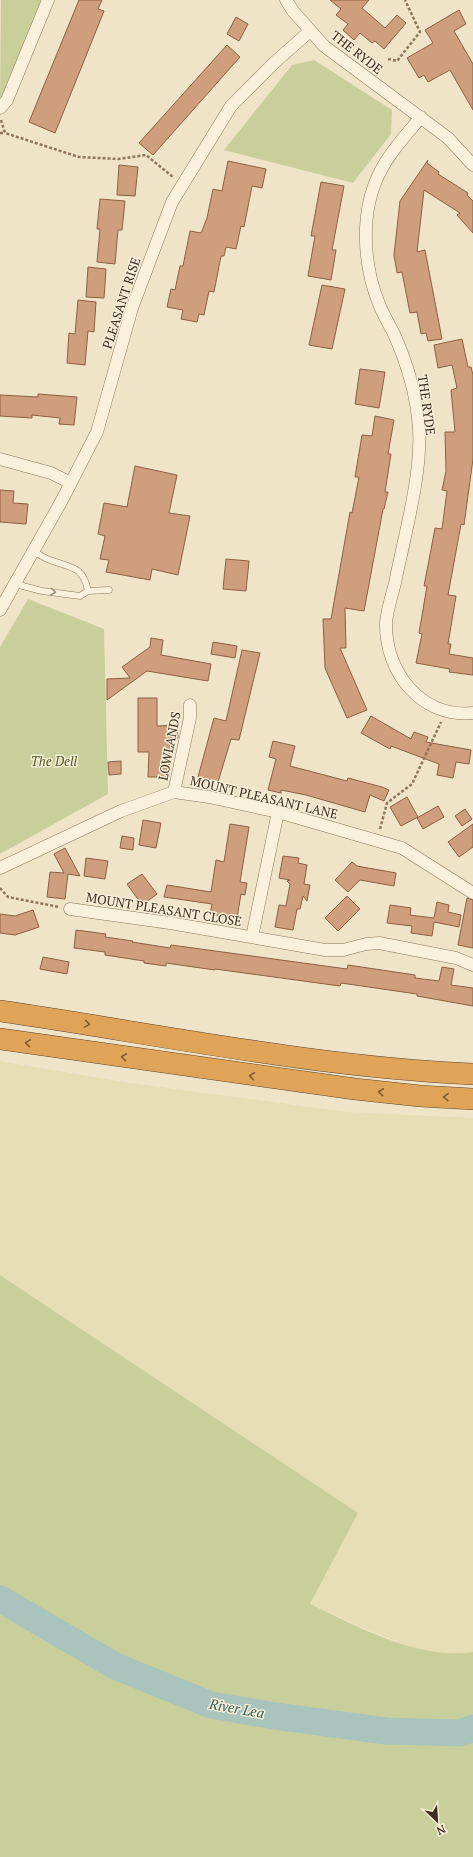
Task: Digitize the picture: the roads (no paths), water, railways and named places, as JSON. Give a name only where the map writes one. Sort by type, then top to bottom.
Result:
[{"type":"highway","points":[[0,998],[48,1018]]},
{"type":"highway","points":[[0,1011],[318,1060],[423,1072],[473,1074]]},
{"type":"highway","points":[[0,1039],[355,1089],[420,1096],[473,1099]]},
{"type":"street","points":[[0,108],[7,100],[48,0]]},
{"type":"street","name":"THE RYDE","points":[[286,0],[310,31],[324,46],[448,138],[473,165]]},
{"type":"street","name":"PLEASANT RISE","points":[[0,610],[71,483],[97,432],[132,308],[172,202],[231,106],[275,62],[310,31]]},
{"type":"street","name":"THE RYDE","points":[[421,117],[390,155],[378,175],[370,203],[366,234],[368,266],[379,303],[411,380],[419,429],[417,474],[386,622],[390,653],[398,673],[412,693],[428,705],[446,711],[462,714],[473,713]]},
{"type":"street","points":[[0,459],[50,473],[71,483]]},
{"type":"street","name":"LOWLANDS","points":[[174,792],[190,718],[190,705]]},
{"type":"street","name":"MOUNT PLEASANT LANE","points":[[0,868],[121,811],[174,792],[209,797],[278,812],[402,848],[473,893]]},
{"type":"street","name":"MOUNT PLEASANT CLOSE","points":[[252,937],[278,812]]},
{"type":"street","name":"MOUNT PLEASANT CLOSE","points":[[70,909],[170,923],[326,950],[343,950],[366,944],[379,944],[456,958],[473,965]]},
{"type":"lane","points":[[33,551],[50,560],[76,568],[86,584],[88,591]]},
{"type":"lane","points":[[15,584],[42,591],[80,596],[88,591],[109,590]]},
{"type":"waterway","name":"River Lea","points":[[0,1599],[115,1666],[211,1705],[275,1716],[386,1731],[461,1733],[473,1728]]},
{"type":"park label","name":"The Dell","points":[[54,761]]}]
